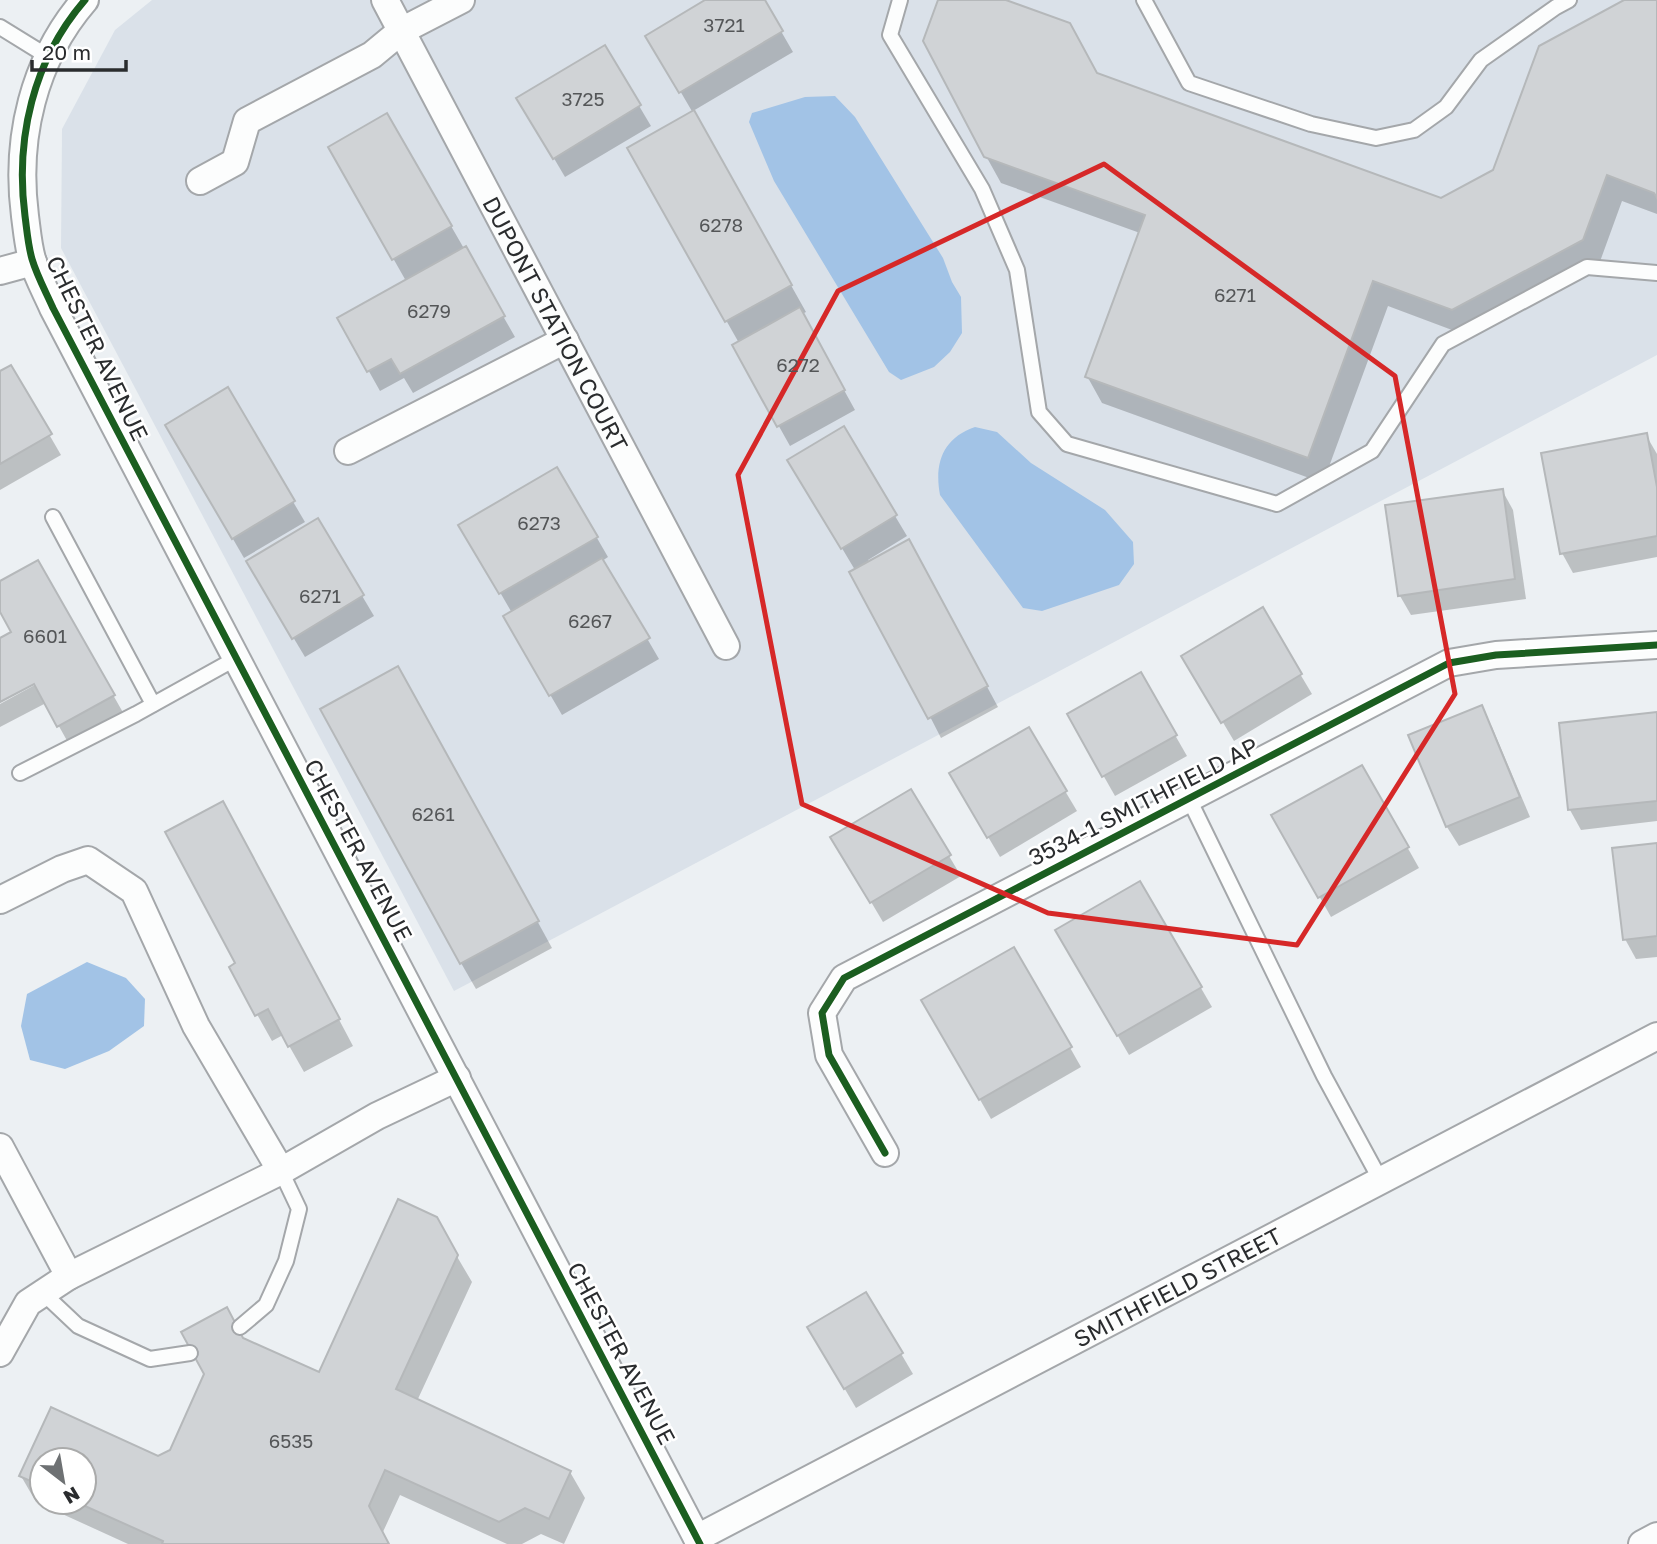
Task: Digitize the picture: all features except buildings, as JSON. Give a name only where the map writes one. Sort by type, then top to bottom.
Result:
[{"type":"street","name":"CHESTER AVENUE","points":[[85,0],[68,21],[47,56],[27,113],[21,186],[33,262],[53,308],[457,1078],[695,1542]]},
{"type":"street","name":"DUPONT STATION COURT","points":[[385,0],[726,646]]},
{"type":"street","points":[[200,181],[235,162],[247,121],[372,55],[401,31],[461,0]]},
{"type":"street","points":[[0,271],[33,262]]},
{"type":"street","points":[[348,451],[565,340]]},
{"type":"street","name":"3534-1 SMITHFIELD AP","points":[[885,1153],[829,1055],[822,1013],[844,978],[1449,663],[1496,655],[1657,645]]},
{"type":"street","points":[[0,900],[62,869],[88,860],[134,891],[196,1026],[281,1171]]},
{"type":"street","name":"SMITHFIELD STREET","points":[[695,1542],[1657,1036]]},
{"type":"street","points":[[0,1353],[28,1303],[69,1276],[281,1171],[376,1116],[457,1078]]},
{"type":"street","points":[[0,1147],[69,1276]]},
{"type":"street","points":[[1642,1544],[1657,1536]]},
{"type":"lane","points":[[900,0],[890,35],[982,189],[1017,270],[1040,412],[1067,444],[1277,504],[1372,451],[1443,344],[1587,267],[1657,272]]},
{"type":"lane","points":[[1144,0],[1189,83],[1311,124],[1376,138],[1414,130],[1446,107],[1481,60],[1569,0]]},
{"type":"lane","points":[[0,27],[47,56]]},
{"type":"lane","points":[[53,517],[153,704]]},
{"type":"lane","points":[[20,773],[235,659]]},
{"type":"lane","points":[[1189,799],[1324,1076],[1381,1181]]},
{"type":"lane","points":[[240,1326],[266,1306],[286,1261],[299,1209],[281,1171]]},
{"type":"lane","points":[[43,1293],[78,1326],[150,1359],[190,1353]]},
{"type":"highlighted area","points":[[1104,164],[1395,376],[1455,694],[1297,945],[1048,913],[802,804],[738,475],[838,291]]},
{"type":"shaded area","points":[[152,0],[1657,0],[1657,355],[454,991],[61,248],[62,129],[115,30]]},
{"type":"water","points":[[835,96],[855,117],[943,258],[961,297],[962,333],[950,352],[934,367],[901,380],[889,372],[774,181],[749,122],[752,113],[805,97]]},
{"type":"water","points":[[975,427],[997,432],[1031,463],[1105,510],[1133,542],[1134,564],[1119,585],[1042,611],[1023,608],[940,495],[938,472],[943,453],[955,438]]},
{"type":"water","points":[[87,962],[126,978],[145,999],[144,1026],[109,1051],[65,1069],[30,1060],[21,1026],[27,994]]},
{"type":"cycle path","points":[[85,0],[52,48],[32,102],[26,130],[23,158],[25,216],[36,272],[700,1544]]},
{"type":"cycle path","points":[[885,1153],[829,1055],[822,1013],[844,978],[1449,663],[1496,655],[1657,645]]}]
